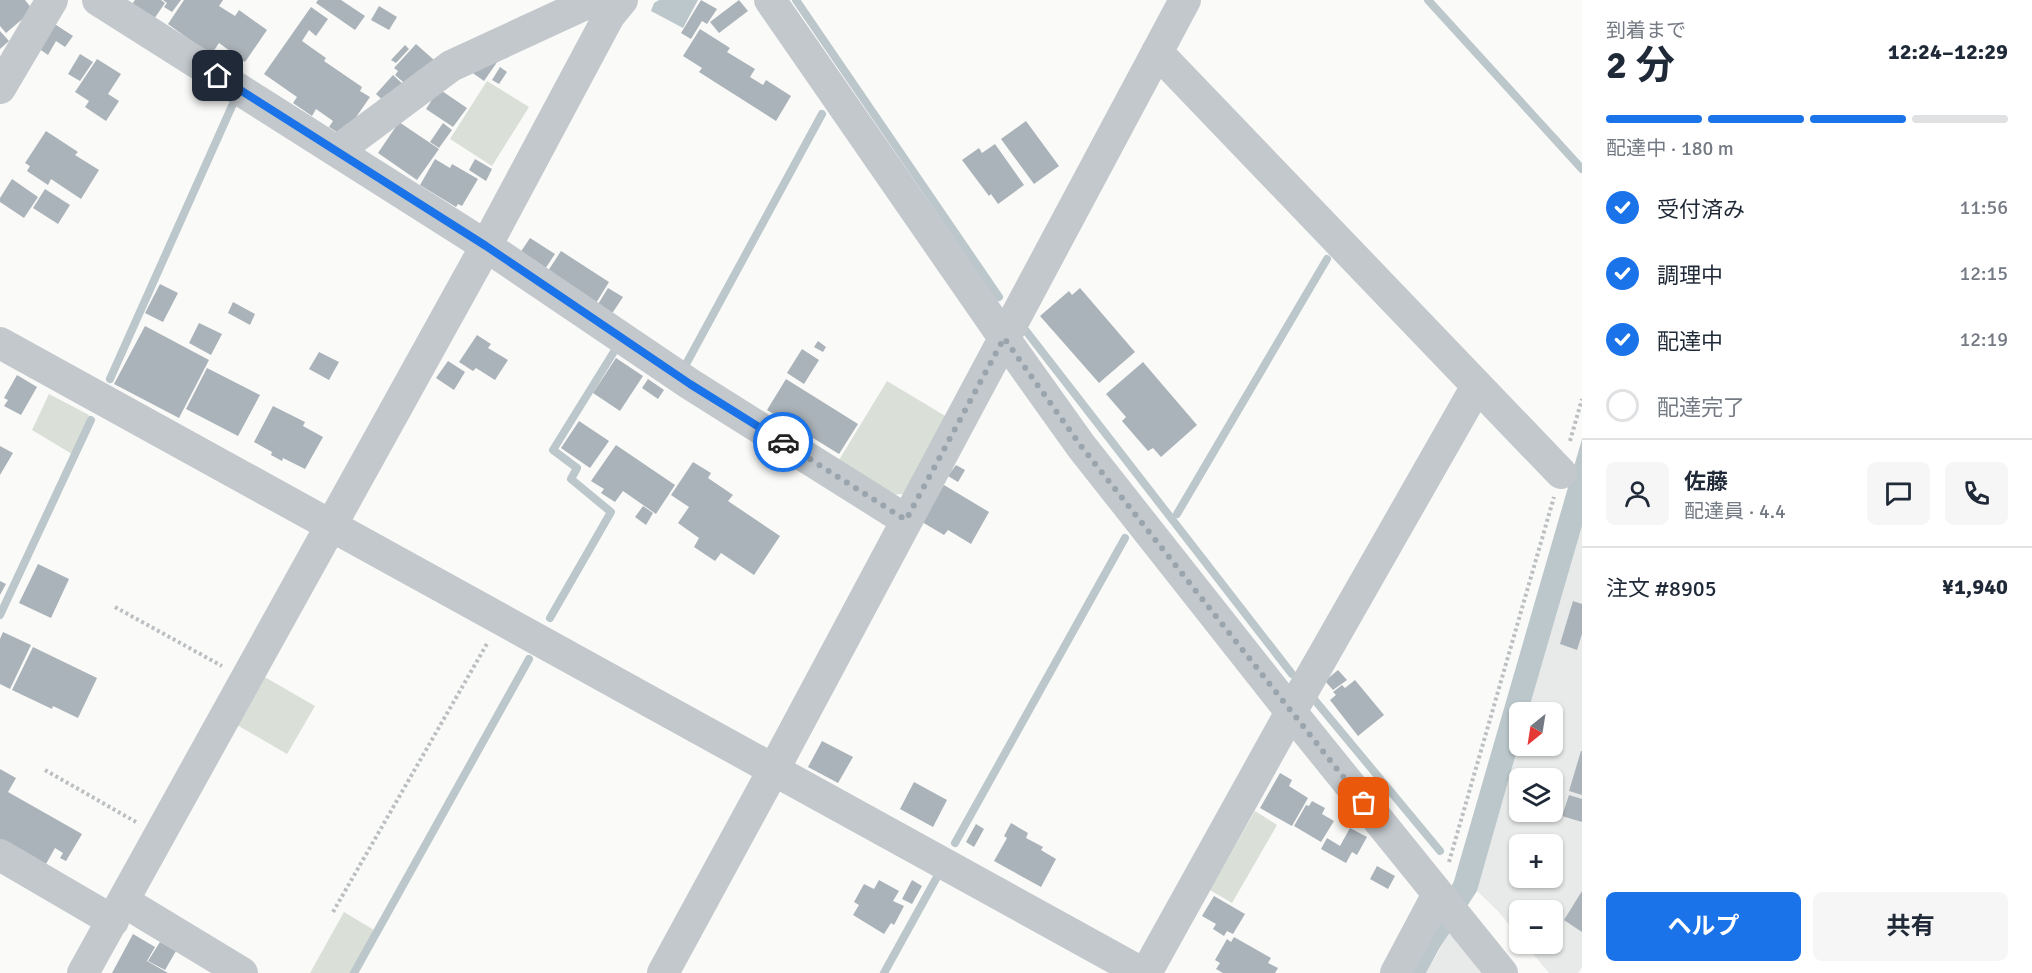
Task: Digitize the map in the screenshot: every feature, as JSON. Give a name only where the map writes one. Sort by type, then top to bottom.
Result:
[{"type":"street","points":[[0,88],[52,0]]},
{"type":"street","points":[[98,0],[486,246],[690,384],[906,520]]},
{"type":"street","points":[[337,152],[451,66],[594,0]]},
{"type":"street","points":[[83,973],[486,246],[609,16],[622,0]]},
{"type":"street","points":[[770,0],[1081,446],[1291,712],[1502,973]]},
{"type":"street","points":[[663,973],[1185,0]]},
{"type":"street","points":[[1157,52],[1561,473]]},
{"type":"street","points":[[0,343],[1144,973],[1477,386]]},
{"type":"street","points":[[0,855],[242,973]]},
{"type":"street","points":[[1396,973],[1438,894]]},
{"type":"path","points":[[1438,894],[1582,399]]},
{"type":"path","points":[[115,607],[247,679]]},
{"type":"path","points":[[333,912],[501,619]]},
{"type":"path","points":[[45,770],[160,835]]},
{"type":"shaded area","points":[[659,0],[698,0],[683,28],[651,11],[654,3]]},
{"type":"shaded area","points":[[487,81],[529,107],[492,166],[450,139]]},
{"type":"shaded area","points":[[887,381],[947,417],[904,494],[887,495],[836,465]]},
{"type":"shaded area","points":[[49,394],[89,415],[72,454],[32,430]]},
{"type":"shaded area","points":[[1582,439],[1582,526],[1531,702],[1509,702],[1509,756],[1515,756],[1512,768],[1509,768],[1509,778],[1477,891],[1426,973],[1409,973],[1454,881]]},
{"type":"shaded area","points":[[1582,526],[1582,967],[1578,973],[1549,973],[1533,954],[1563,954],[1563,900],[1509,900],[1509,925],[1477,891],[1509,778],[1509,822],[1563,822],[1563,768],[1512,768],[1515,756],[1563,756],[1563,702],[1531,702]]},
{"type":"shaded area","points":[[263,676],[315,706],[287,754],[237,725]]},
{"type":"shaded area","points":[[1255,811],[1277,825],[1232,903],[1210,890]]},
{"type":"shaded area","points":[[344,912],[379,933],[357,973],[310,973]]},
{"type":"shaded area","points":[[1451,930],[1481,973],[1426,973]]},
{"type":"building","points":[[0,0],[25,0],[33,10],[6,33],[0,26]]},
{"type":"building","points":[[135,0],[161,0],[165,3],[154,19],[132,4]]},
{"type":"building","points":[[163,0],[181,0],[172,12],[164,7],[167,3]]},
{"type":"building","points":[[184,0],[223,0],[219,6],[235,16],[239,10],[267,30],[245,62],[219,43],[211,55],[168,24]]},
{"type":"building","points":[[318,0],[341,0],[365,16],[355,30],[316,3]]},
{"type":"building","points":[[701,0],[717,9],[707,24],[702,21],[691,39],[681,33]]},
{"type":"building","points":[[739,0],[748,11],[719,33],[710,22]]},
{"type":"building","points":[[379,6],[397,17],[389,30],[371,20]]},
{"type":"building","points":[[311,7],[328,19],[316,36],[309,30],[302,41],[326,58],[324,61],[362,87],[360,91],[370,97],[343,136],[329,127],[333,121],[316,109],[312,116],[293,103],[297,97],[264,74]]},
{"type":"building","points":[[47,19],[73,36],[65,47],[56,41],[48,55],[31,43]]},
{"type":"building","points":[[700,29],[730,48],[727,52],[755,69],[750,77],[763,85],[766,80],[791,96],[776,121],[699,72],[702,68],[683,56]]},
{"type":"building","points":[[0,31],[9,41],[0,49]]},
{"type":"building","points":[[416,44],[434,60],[409,87],[395,75],[398,71],[394,68]]},
{"type":"building","points":[[405,45],[409,49],[396,63],[391,60]]},
{"type":"building","points":[[80,54],[93,62],[80,81],[68,74]]},
{"type":"building","points":[[500,58],[484,81],[467,69]]},
{"type":"building","points":[[97,59],[121,74],[108,94],[119,101],[106,121],[85,107],[89,101],[75,92]]},
{"type":"building","points":[[500,67],[507,72],[499,84],[492,80]]},
{"type":"building","points":[[393,75],[405,86],[388,105],[376,94]]},
{"type":"building","points":[[439,89],[467,108],[453,127],[426,109]]},
{"type":"building","points":[[1026,121],[1059,166],[1034,184],[1001,139]]},
{"type":"building","points":[[399,122],[439,149],[417,180],[378,153]]},
{"type":"building","points":[[443,123],[452,130],[439,148],[430,142]]},
{"type":"building","points":[[46,131],[78,152],[75,155],[99,170],[81,199],[51,179],[48,185],[27,171],[30,166],[25,163]]},
{"type":"building","points":[[995,144],[1024,185],[998,204],[991,194],[989,196],[962,160],[979,148],[982,153]]},
{"type":"building","points":[[435,159],[450,168],[452,164],[478,179],[462,206],[458,204],[456,207],[420,185]]},
{"type":"building","points":[[475,159],[492,169],[486,181],[469,170]]},
{"type":"building","points":[[12,179],[38,197],[24,218],[0,202],[0,198]]},
{"type":"building","points":[[45,189],[70,205],[58,224],[33,208]]},
{"type":"building","points":[[530,238],[555,254],[541,275],[516,259]]},
{"type":"building","points":[[561,251],[609,282],[593,308],[544,277]]},
{"type":"building","points":[[160,284],[178,293],[163,322],[145,313]]},
{"type":"building","points":[[608,288],[623,297],[609,318],[595,309]]},
{"type":"building","points":[[1080,288],[1135,352],[1099,383],[1040,316],[1069,291],[1072,295]]},
{"type":"building","points":[[233,302],[255,314],[250,325],[228,313]]},
{"type":"building","points":[[199,323],[222,334],[211,355],[189,343]]},
{"type":"building","points":[[145,326],[209,360],[179,418],[114,384]]},
{"type":"building","points":[[477,335],[491,344],[488,348],[508,360],[495,380],[476,368],[473,371],[459,362]]},
{"type":"building","points":[[818,341],[826,347],[823,352],[814,347]]},
{"type":"building","points":[[802,349],[819,360],[804,384],[787,373]]},
{"type":"building","points":[[319,352],[339,362],[329,380],[309,369]]},
{"type":"building","points":[[616,358],[643,376],[620,411],[593,393]]},
{"type":"building","points":[[448,361],[465,372],[454,390],[436,378]]},
{"type":"building","points":[[1143,362],[1197,425],[1161,457],[1153,448],[1148,451],[1122,421],[1126,417],[1106,394]]},
{"type":"building","points":[[207,368],[260,395],[238,436],[186,409]]},
{"type":"building","points":[[17,375],[37,387],[21,415],[4,406],[8,400],[4,398]]},
{"type":"building","points":[[648,379],[664,390],[658,399],[642,388]]},
{"type":"building","points":[[786,379],[858,424],[839,454],[813,438],[810,443],[788,430],[792,425],[767,410]]},
{"type":"building","points":[[273,406],[305,422],[303,426],[323,437],[305,469],[283,458],[282,461],[271,455],[272,452],[254,442]]},
{"type":"building","points":[[579,421],[609,441],[590,468],[561,448]]},
{"type":"building","points":[[616,445],[675,485],[656,514],[623,491],[615,502],[601,493],[604,489],[591,481]]},
{"type":"building","points":[[0,446],[13,453],[0,475]]},
{"type":"building","points":[[693,462],[711,473],[708,478],[733,495],[728,501],[780,536],[754,575],[721,553],[715,561],[694,547],[699,538],[678,523],[689,507],[671,495]]},
{"type":"building","points":[[956,465],[965,470],[958,482],[948,476]]},
{"type":"building","points":[[944,485],[989,512],[971,544],[948,530],[944,535],[922,522]]},
{"type":"building","points":[[643,506],[653,513],[646,525],[635,517]]},
{"type":"building","points":[[38,564],[69,579],[51,618],[19,603]]},
{"type":"building","points":[[0,581],[6,584],[0,595]]},
{"type":"building","points":[[1573,601],[1582,604],[1582,634],[1577,650],[1560,644]]},
{"type":"building","points":[[3,632],[31,645],[10,689],[0,684],[0,639]]},
{"type":"building","points":[[33,647],[97,678],[78,718],[53,706],[52,709],[12,690]]},
{"type":"building","points":[[1338,670],[1347,680],[1333,690],[1325,681]]},
{"type":"building","points":[[1355,680],[1384,715],[1358,736],[1330,700],[1336,695],[1333,692],[1342,685],[1345,688]]},
{"type":"building","points":[[822,741],[853,757],[838,783],[808,767]]},
{"type":"building","points":[[1582,751],[1582,795],[1569,791]]},
{"type":"building","points":[[0,769],[16,778],[8,792],[82,834],[66,861],[60,858],[63,853],[55,848],[46,864],[0,843]]},
{"type":"building","points":[[1280,773],[1292,780],[1289,786],[1308,798],[1292,826],[1260,808]]},
{"type":"building","points":[[914,782],[947,800],[933,827],[900,809]]},
{"type":"building","points":[[1569,795],[1582,799],[1582,822],[1563,816]]},
{"type":"building","points":[[1312,801],[1325,808],[1322,814],[1334,821],[1321,842],[1294,826],[1306,805],[1309,806]]},
{"type":"building","points":[[1011,823],[1028,833],[1026,838],[1043,847],[1041,850],[1056,859],[1041,887],[994,861],[1007,838],[1004,836]]},
{"type":"building","points":[[976,824],[984,829],[974,847],[966,842]]},
{"type":"building","points":[[1350,828],[1367,837],[1357,855],[1352,852],[1346,863],[1321,849],[1327,838],[1340,846]]},
{"type":"building","points":[[1377,866],[1395,876],[1388,889],[1370,879]]},
{"type":"building","points":[[879,880],[899,891],[893,901],[904,906],[894,925],[891,923],[884,934],[853,915],[859,905],[854,902],[864,884],[874,889]]},
{"type":"building","points":[[912,880],[922,886],[912,904],[902,899]]},
{"type":"building","points":[[1582,891],[1582,932],[1564,920]]},
{"type":"building","points":[[1214,896],[1245,914],[1233,934],[1227,931],[1224,936],[1213,929],[1216,924],[1202,916]]},
{"type":"building","points":[[133,934],[155,947],[147,961],[168,973],[112,973]]},
{"type":"building","points":[[1234,937],[1271,958],[1268,963],[1278,968],[1275,973],[1223,973],[1216,969],[1220,963],[1215,960],[1227,939],[1231,942]]},
{"type":"building","points":[[160,942],[176,951],[165,970],[148,961]]},
{"type":"waterway","points":[[796,0],[999,297]]},
{"type":"waterway","points":[[1428,0],[1582,169]]},
{"type":"waterway","points":[[110,379],[232,106]]},
{"type":"waterway","points":[[685,366],[822,114]]},
{"type":"waterway","points":[[1177,514],[1327,259]]},
{"type":"waterway","points":[[1026,331],[1292,674]]},
{"type":"waterway","points":[[550,618],[611,512],[571,479],[577,468],[553,450],[615,350]]},
{"type":"waterway","points":[[0,615],[91,420]]},
{"type":"waterway","points":[[955,843],[1125,538]]},
{"type":"waterway","points":[[354,973],[529,659]]},
{"type":"waterway","points":[[1313,698],[1440,851]]},
{"type":"waterway","points":[[884,973],[937,877]]},
{"type":"way so far","points":[[783,442],[906,520],[1004,338],[1081,446],[1364,803]]},
{"type":"route","points":[[218,76],[486,246],[690,384],[783,442]]}]
